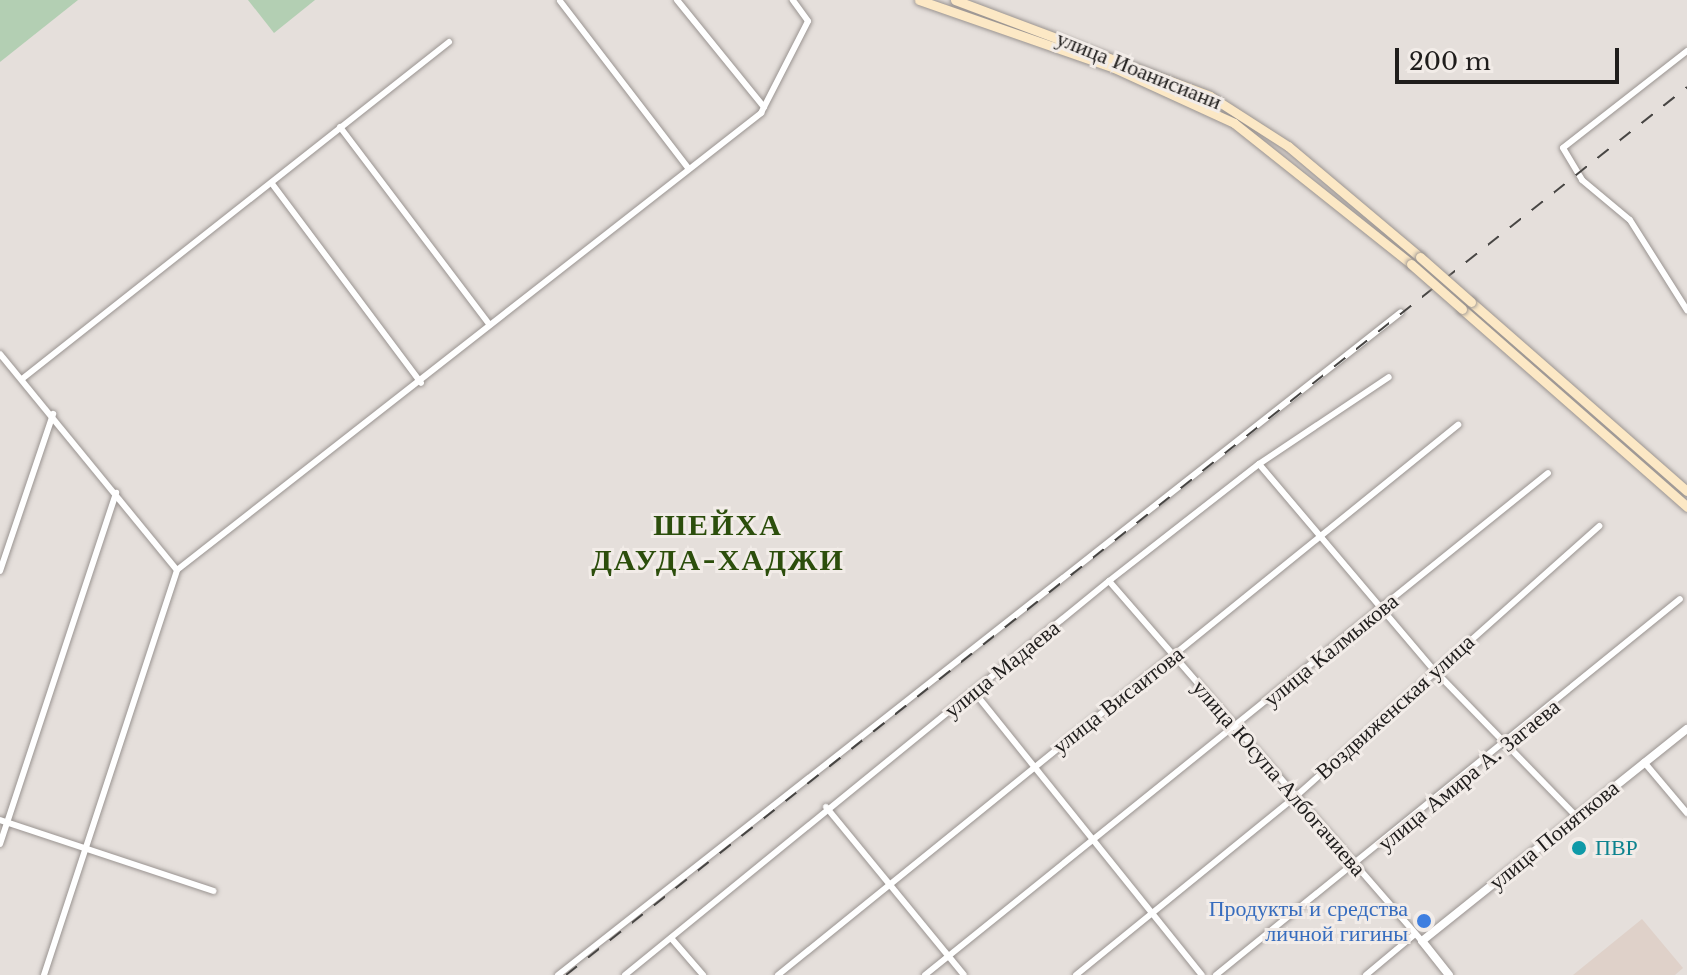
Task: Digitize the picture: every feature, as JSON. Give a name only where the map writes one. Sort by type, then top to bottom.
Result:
[{"type":"main road","points":[[919,0],[1114,68],[1234,123],[1416,261],[1687,491]]},
{"type":"main road","name":"улица Иоанисиани","points":[[955,0],[1150,69],[1231,107],[1416,261]]},
{"type":"main road","points":[[1467,305],[1687,507]]},
{"type":"street","points":[[677,0],[764,107]]},
{"type":"street","points":[[44,975],[177,570],[421,383],[764,107],[808,21],[793,0]]},
{"type":"street","points":[[560,1],[688,168]]},
{"type":"street","points":[[22,379],[273,185],[340,127],[449,42]]},
{"type":"street","points":[[1687,51],[1563,148],[1582,180],[1630,220],[1687,310]]},
{"type":"street","points":[[340,127],[490,325]]},
{"type":"street","points":[[273,185],[421,383]]},
{"type":"street","points":[[558,975],[1401,312]]},
{"type":"street","points":[[0,354],[53,414],[177,570]]},
{"type":"street","name":"улица Мадаева","points":[[625,975],[826,807],[975,693],[1109,581],[1259,464],[1389,377]]},
{"type":"street","points":[[0,571],[53,414]]},
{"type":"street","name":"улица Висаитова","points":[[778,975],[1458,425]]},
{"type":"street","points":[[1259,464],[1325,535],[1434,670],[1577,817]]},
{"type":"street","name":"улица Калмыкова","points":[[925,975],[1548,473]]},
{"type":"street","points":[[0,844],[4,822],[116,493]]},
{"type":"street","name":"Воздвиженская улица","points":[[1076,975],[1294,798],[1599,526]]},
{"type":"street","name":"улица Юсупа Албогачиева","points":[[1109,581],[1449,975]]},
{"type":"street","name":"улица Амира А. Загаева","points":[[1216,975],[1507,745],[1680,599]]},
{"type":"street","points":[[975,693],[1202,975]]},
{"type":"street","name":"улица Поняткова","points":[[1366,975],[1577,817],[1687,729]]},
{"type":"street","points":[[1644,762],[1687,813]]},
{"type":"street","points":[[826,807],[964,975]]},
{"type":"street","points":[[4,822],[214,891]]},
{"type":"street","points":[[671,938],[703,975]]},
{"type":"shaded area","points":[[1642,919],[1683,968],[1675,975],[1573,975]]},
{"type":"green space","points":[[0,0],[78,0],[0,62]]},
{"type":"green space","points":[[248,0],[315,0],[274,33]]},
{"type":"railway","points":[[566,975],[1687,87]]},
{"type":"place","name":"ПВР","points":[[1579,848]]},
{"type":"place","name":"Продукты и средства личной гигины","points":[[1424,921]]},
{"type":"district","name":"ШЕЙХА ДАУДА-ХАДЖИ","points":[[718,542]]}]
